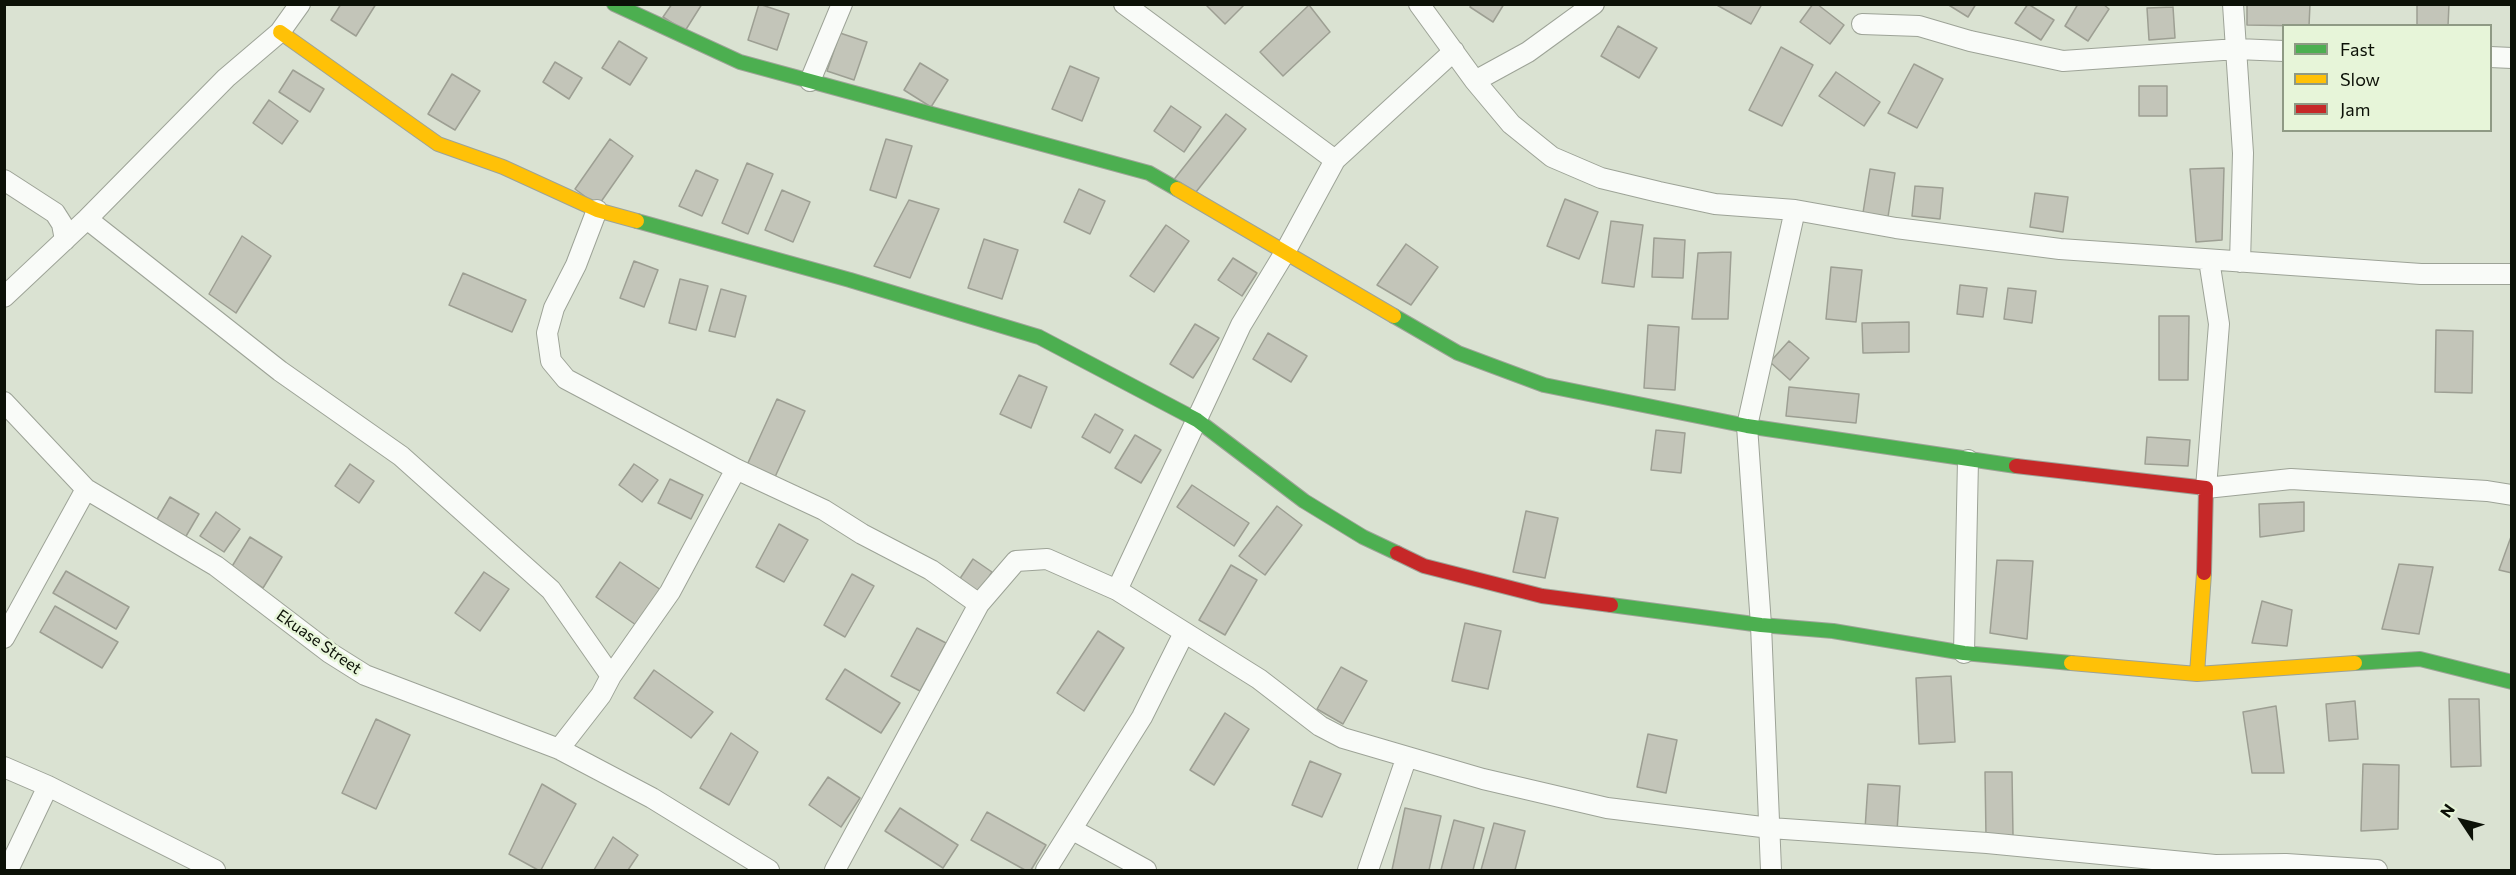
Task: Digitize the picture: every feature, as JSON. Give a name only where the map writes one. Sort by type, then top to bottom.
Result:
[{"type":"street","points":[[4,297],[87,219],[226,78],[280,32],[300,4]]},
{"type":"street","points":[[614,4],[740,62],[994,129],[1149,173],[1284,254],[1458,353],[1544,385],[1747,426],[1968,460],[2206,488],[2290,479],[2487,491],[2511,495]]},
{"type":"street","points":[[810,81],[843,4]]},
{"type":"street","points":[[1124,4],[1335,160]]},
{"type":"street","points":[[1419,4],[1475,81],[1511,124],[1552,157],[1602,178],[1715,204],[1795,210],[1896,228],[2060,249],[2421,274],[2511,274]]},
{"type":"street","points":[[1475,81],[1528,52],[1594,4]]},
{"type":"street","points":[[2233,4],[2242,153],[2240,262]]},
{"type":"street","points":[[1862,24],[1919,26],[1971,41],[2063,61],[2237,49],[2282,51]]},
{"type":"street","points":[[280,32],[438,144],[503,167],[597,210],[850,280],[1039,337],[1197,420],[1304,501],[1362,537],[1424,566],[1542,597],[1761,625],[1833,631],[1964,653],[2197,674],[2420,659],[2511,682]]},
{"type":"street","points":[[1117,590],[1241,325],[1284,254],[1335,160],[1454,51]]},
{"type":"street","points":[[2492,57],[2511,58]]},
{"type":"street","points":[[4,180],[55,213],[62,224],[65,240]]},
{"type":"street","points":[[597,210],[576,265],[554,308],[547,333],[551,361],[566,380],[736,469],[824,510],[862,534],[931,570],[979,604]]},
{"type":"street","points":[[1771,870],[1761,625],[1747,426],[1795,210]]},
{"type":"street","points":[[87,219],[280,371],[401,456],[551,590],[611,676]]},
{"type":"street","points":[[2197,674],[2206,546],[2206,488],[2219,324],[2209,260]]},
{"type":"street","name":"Ekuase Street","points":[[4,402],[86,489],[216,566],[330,653],[365,675],[559,749],[652,798],[769,870]]},
{"type":"street","points":[[1964,653],[1968,460]]},
{"type":"street","points":[[559,749],[601,695],[611,676],[669,592],[736,469]]},
{"type":"street","points":[[4,638],[86,489]]},
{"type":"street","points":[[835,870],[979,604],[1016,561],[1029,559],[1047,559],[1117,590],[1259,679],[1320,726],[1343,738],[1406,759],[1607,808],[1770,828],[1987,843],[2214,868],[2286,864],[2377,870]]},
{"type":"street","points":[[1046,870],[1142,717],[1184,633]]},
{"type":"street","points":[[1368,870],[1406,759]]},
{"type":"street","points":[[4,767],[48,786],[215,870]]},
{"type":"street","points":[[8,870],[48,786]]},
{"type":"street","points":[[1073,830],[1146,870]]},
{"type":"building","points":[[341,4],[376,4],[356,36],[331,20]]},
{"type":"building","points":[[672,4],[702,4],[685,31],[663,17]]},
{"type":"building","points":[[759,4],[789,14],[777,50],[748,40]]},
{"type":"building","points":[[1205,4],[1245,4],[1225,24]]},
{"type":"building","points":[[1472,4],[1504,4],[1493,22],[1470,7]]},
{"type":"building","points":[[1715,4],[1762,4],[1751,24]]},
{"type":"building","points":[[1813,4],[1817,4],[1844,25],[1830,44],[1800,22]]},
{"type":"building","points":[[1947,4],[1976,4],[1968,17]]},
{"type":"building","points":[[2028,4],[2054,20],[2041,40],[2015,23]]},
{"type":"building","points":[[2078,4],[2103,4],[2109,9],[2088,41],[2065,26]]},
{"type":"building","points":[[2247,4],[2310,4],[2309,24],[2247,25]]},
{"type":"building","points":[[2417,4],[2449,4],[2448,24],[2417,24]]},
{"type":"building","points":[[1309,5],[1330,32],[1283,76],[1260,52]]},
{"type":"building","points":[[2173,7],[2175,38],[2149,40],[2147,8]]},
{"type":"building","points":[[1618,26],[1657,48],[1639,78],[1601,56]]},
{"type":"building","points":[[840,33],[867,42],[854,80],[827,71]]},
{"type":"building","points":[[619,41],[647,58],[630,85],[602,68]]},
{"type":"building","points":[[1781,47],[1813,65],[1782,126],[1749,110]]},
{"type":"building","points":[[555,62],[582,78],[569,99],[543,82]]},
{"type":"building","points":[[920,63],[948,80],[931,107],[904,90]]},
{"type":"building","points":[[1914,64],[1943,79],[1917,128],[1888,113]]},
{"type":"building","points":[[1070,66],[1099,78],[1082,121],[1052,109]]},
{"type":"building","points":[[293,70],[324,89],[310,112],[279,92]]},
{"type":"building","points":[[1836,72],[1880,102],[1864,126],[1819,96]]},
{"type":"building","points":[[452,74],[480,91],[455,130],[428,114]]},
{"type":"building","points":[[2139,86],[2167,86],[2167,116],[2139,116]]},
{"type":"building","points":[[269,100],[298,121],[282,144],[253,123]]},
{"type":"building","points":[[1171,106],[1201,127],[1184,152],[1154,131]]},
{"type":"building","points":[[1226,114],[1246,129],[1192,197],[1172,182]]},
{"type":"building","points":[[610,139],[633,156],[598,206],[575,189]]},
{"type":"building","points":[[886,139],[912,146],[896,198],[870,190]]},
{"type":"building","points":[[747,163],[773,174],[748,234],[722,223]]},
{"type":"building","points":[[2224,168],[2222,240],[2196,242],[2190,169]]},
{"type":"building","points":[[1870,169],[1895,173],[1887,223],[1862,219]]},
{"type":"building","points":[[696,170],[718,180],[702,216],[679,206]]},
{"type":"building","points":[[1915,186],[1943,188],[1940,219],[1912,216]]},
{"type":"building","points":[[1079,189],[1105,201],[1090,234],[1064,222]]},
{"type":"building","points":[[782,190],[810,202],[793,242],[765,230]]},
{"type":"building","points":[[2035,193],[2068,197],[2063,232],[2030,227]]},
{"type":"building","points":[[1565,199],[1598,212],[1579,259],[1547,246]]},
{"type":"building","points":[[909,200],[939,209],[910,278],[874,266]]},
{"type":"building","points":[[1611,221],[1643,225],[1634,287],[1602,283]]},
{"type":"building","points":[[1166,225],[1189,241],[1154,292],[1130,276]]},
{"type":"building","points":[[242,236],[271,256],[236,313],[209,294]]},
{"type":"building","points":[[1654,238],[1685,240],[1683,278],[1652,277]]},
{"type":"building","points":[[984,239],[1018,250],[1002,299],[968,288]]},
{"type":"building","points":[[1406,244],[1438,267],[1411,305],[1377,285]]},
{"type":"building","points":[[1731,252],[1728,319],[1692,319],[1698,253]]},
{"type":"building","points":[[1233,258],[1257,273],[1242,296],[1218,280]]},
{"type":"building","points":[[634,261],[658,270],[644,307],[620,298]]},
{"type":"building","points":[[1831,267],[1862,270],[1856,322],[1826,319]]},
{"type":"building","points":[[463,273],[526,300],[512,332],[449,305]]},
{"type":"building","points":[[680,279],[708,286],[696,330],[669,323]]},
{"type":"building","points":[[1960,285],[1987,288],[1983,317],[1957,314]]},
{"type":"building","points":[[2008,288],[2036,291],[2032,323],[2004,319]]},
{"type":"building","points":[[721,289],[746,296],[735,337],[709,331]]},
{"type":"building","points":[[2159,316],[2189,316],[2188,380],[2159,380]]},
{"type":"building","points":[[1909,322],[1909,352],[1863,353],[1862,323]]},
{"type":"building","points":[[1195,324],[1219,338],[1193,378],[1170,364]]},
{"type":"building","points":[[1648,325],[1679,327],[1675,390],[1644,388]]},
{"type":"building","points":[[2436,330],[2473,331],[2472,393],[2435,392]]},
{"type":"building","points":[[1268,333],[1307,356],[1291,382],[1253,359]]},
{"type":"building","points":[[1789,341],[1809,358],[1790,380],[1770,362]]},
{"type":"building","points":[[1019,375],[1047,387],[1031,428],[1000,414]]},
{"type":"building","points":[[1789,387],[1859,394],[1856,423],[1786,416]]},
{"type":"building","points":[[777,399],[805,411],[775,477],[747,465]]},
{"type":"building","points":[[1095,414],[1123,430],[1110,453],[1082,437]]},
{"type":"building","points":[[1656,430],[1685,433],[1681,473],[1651,470]]},
{"type":"building","points":[[1135,435],[1161,450],[1141,483],[1115,468]]},
{"type":"building","points":[[2147,437],[2190,440],[2188,466],[2145,464]]},
{"type":"building","points":[[350,464],[374,481],[359,503],[335,486]]},
{"type":"building","points":[[634,464],[658,480],[642,502],[619,485]]},
{"type":"building","points":[[670,479],[703,495],[691,519],[658,503]]},
{"type":"building","points":[[1192,485],[1249,523],[1234,546],[1177,507]]},
{"type":"building","points":[[170,497],[199,514],[182,543],[153,526]]},
{"type":"building","points":[[2304,502],[2304,531],[2260,537],[2259,504]]},
{"type":"building","points":[[1277,506],[1302,525],[1265,575],[1239,556]]},
{"type":"building","points":[[1526,511],[1558,518],[1545,578],[1513,572]]},
{"type":"building","points":[[216,512],[240,529],[224,552],[200,536]]},
{"type":"building","points":[[779,524],[808,540],[784,582],[756,567]]},
{"type":"building","points":[[2512,534],[2512,573],[2499,570]]},
{"type":"building","points":[[250,537],[282,557],[263,588],[231,568]]},
{"type":"building","points":[[973,559],[992,572],[979,593],[959,580]]},
{"type":"building","points":[[1997,560],[2033,561],[2027,639],[1990,633]]},
{"type":"building","points":[[620,562],[661,590],[636,625],[596,597]]},
{"type":"building","points":[[2399,564],[2433,567],[2419,634],[2382,629]]},
{"type":"building","points":[[1231,565],[1257,580],[1225,635],[1199,620]]},
{"type":"building","points":[[66,571],[129,607],[116,629],[53,593]]},
{"type":"building","points":[[484,572],[509,589],[480,631],[455,613]]},
{"type":"building","points":[[852,574],[874,586],[845,637],[824,625]]},
{"type":"building","points":[[2262,601],[2292,610],[2287,646],[2252,643]]},
{"type":"building","points":[[55,606],[118,642],[102,668],[40,632]]},
{"type":"building","points":[[1465,623],[1501,631],[1488,689],[1452,681]]},
{"type":"building","points":[[917,628],[946,643],[920,691],[891,676]]},
{"type":"building","points":[[1098,631],[1124,648],[1084,711],[1057,693]]},
{"type":"building","points":[[1341,667],[1367,681],[1343,724],[1317,709]]},
{"type":"building","points":[[845,669],[900,703],[881,733],[826,699]]},
{"type":"building","points":[[654,670],[713,712],[691,738],[634,698]]},
{"type":"building","points":[[1951,676],[1955,742],[1919,744],[1916,678]]},
{"type":"building","points":[[2449,699],[2479,699],[2481,766],[2451,767]]},
{"type":"building","points":[[2355,701],[2358,739],[2329,741],[2326,704]]},
{"type":"building","points":[[2276,706],[2284,773],[2252,773],[2243,712]]},
{"type":"building","points":[[1225,713],[1249,729],[1214,785],[1190,770]]},
{"type":"building","points":[[376,719],[410,735],[376,809],[342,793]]},
{"type":"building","points":[[731,733],[758,752],[729,805],[700,788]]},
{"type":"building","points":[[1648,734],[1677,740],[1666,793],[1637,787]]},
{"type":"building","points":[[1310,761],[1341,774],[1322,817],[1292,805]]},
{"type":"building","points":[[2363,764],[2399,765],[2398,829],[2361,831]]},
{"type":"building","points":[[1985,772],[2012,772],[2013,836],[1986,837]]},
{"type":"building","points":[[828,777],[860,798],[841,827],[809,805]]},
{"type":"building","points":[[542,784],[576,804],[541,870],[538,870],[509,854]]},
{"type":"building","points":[[1868,784],[1900,786],[1897,831],[1865,829]]},
{"type":"building","points":[[900,808],[958,845],[943,868],[885,831]]},
{"type":"building","points":[[1405,808],[1441,816],[1429,870],[1392,870]]},
{"type":"building","points":[[987,812],[1046,845],[1031,870],[1025,870],[971,840]]},
{"type":"building","points":[[1454,820],[1484,828],[1473,870],[1441,870]]},
{"type":"building","points":[[1494,823],[1525,831],[1515,870],[1481,870]]},
{"type":"building","points":[[613,837],[638,855],[628,870],[594,870]]},
{"type":"traffic: fast","points":[[614,4],[740,62],[1149,173],[1177,189]]},
{"type":"traffic: fast","points":[[637,221],[850,280],[1039,337],[1197,420],[1304,501],[1363,537],[1397,553]]},
{"type":"traffic: fast","points":[[1394,316],[1458,353],[1544,385],[1747,426],[2016,466]]},
{"type":"traffic: fast","points":[[1611,605],[1761,625],[1833,631],[1964,653],[2071,663]]},
{"type":"traffic: fast","points":[[2355,663],[2420,659],[2512,682]]},
{"type":"traffic: slow","points":[[280,32],[438,144],[503,167],[597,210],[637,221]]},
{"type":"traffic: slow","points":[[1177,189],[1394,316]]},
{"type":"traffic: slow","points":[[2197,674],[2204,573]]},
{"type":"traffic: slow","points":[[2071,663],[2197,674],[2355,663]]},
{"type":"traffic: jam","points":[[2016,466],[2206,488],[2204,573]]},
{"type":"traffic: jam","points":[[1397,553],[1424,566],[1542,596],[1611,605]]}]
